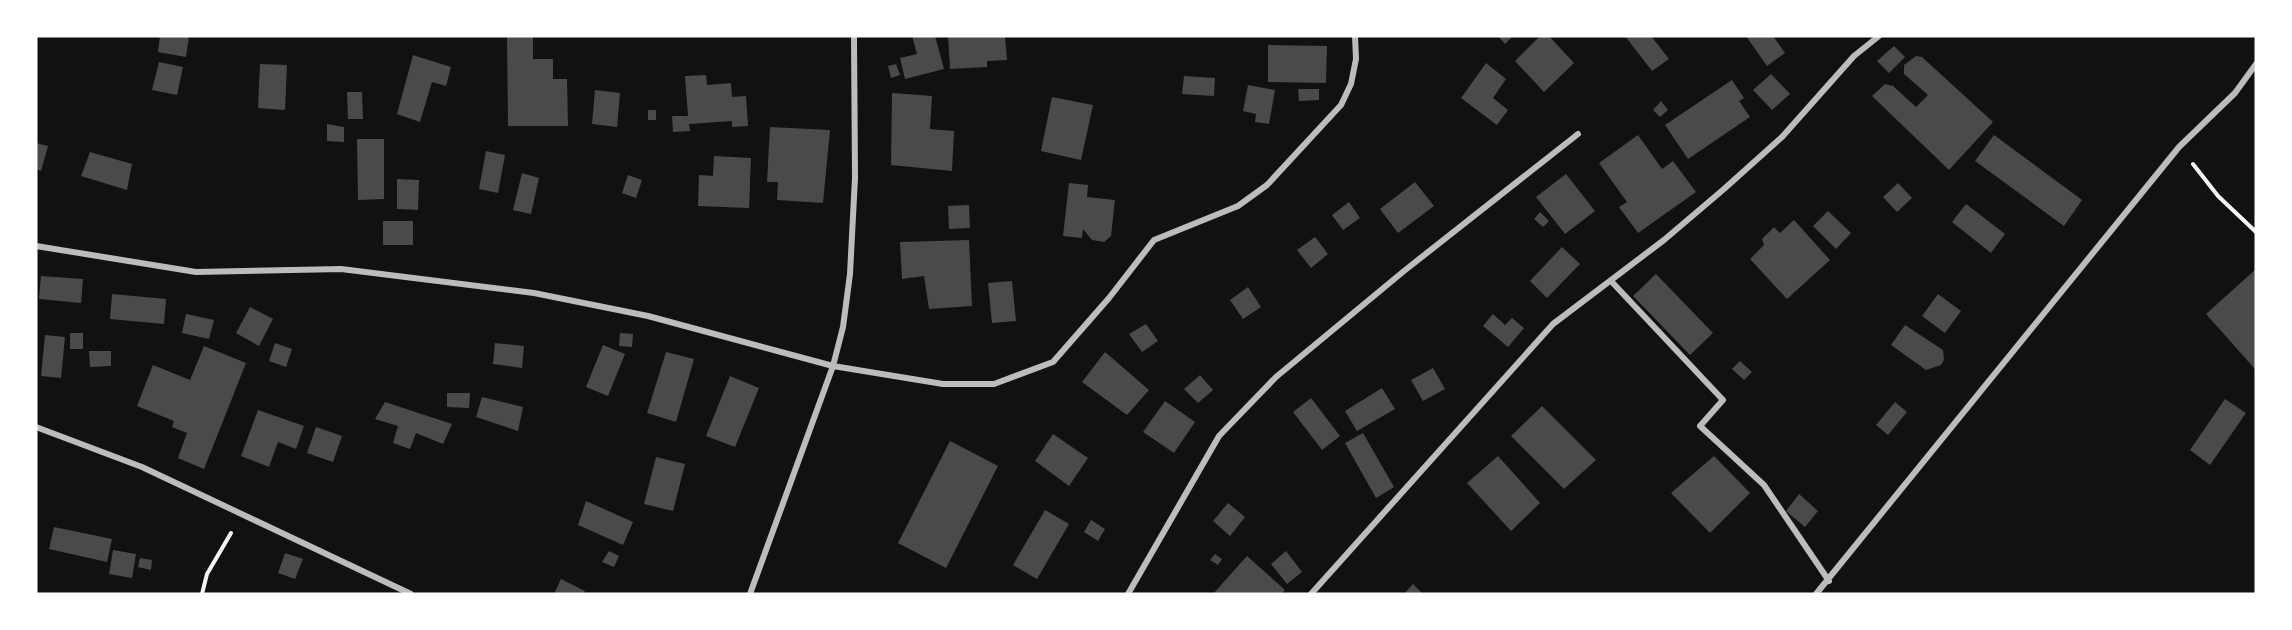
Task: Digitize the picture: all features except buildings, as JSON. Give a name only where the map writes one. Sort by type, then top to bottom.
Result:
[{"type":"street","points":[[750,594],[833,366],[843,327],[850,274],[855,178],[854,36]]},
{"type":"street","points":[[36,246],[196,272],[341,269],[534,293],[648,316],[833,366],[943,384],[994,384],[1053,362],[1109,298],[1154,240],[1238,206],[1267,185],[1341,105],[1351,84],[1356,59],[1355,36]]},
{"type":"street","points":[[1311,594],[1553,324],[1611,281],[1724,189],[1782,137],[1854,56],[1879,36]]},
{"type":"street","points":[[1816,594],[1984,384],[2179,147],[2235,93],[2256,64]]},
{"type":"street","points":[[1128,594],[1219,436],[1276,377],[1404,271],[1578,134]]},
{"type":"street","points":[[1611,281],[1723,399],[1700,426],[1764,485],[1828,581]]},
{"type":"street","points":[[36,427],[142,467],[411,594]]},
{"type":"path","points":[[2179,147],[2218,196],[2256,232]]},
{"type":"path","points":[[202,594],[207,573],[242,514]]}]
